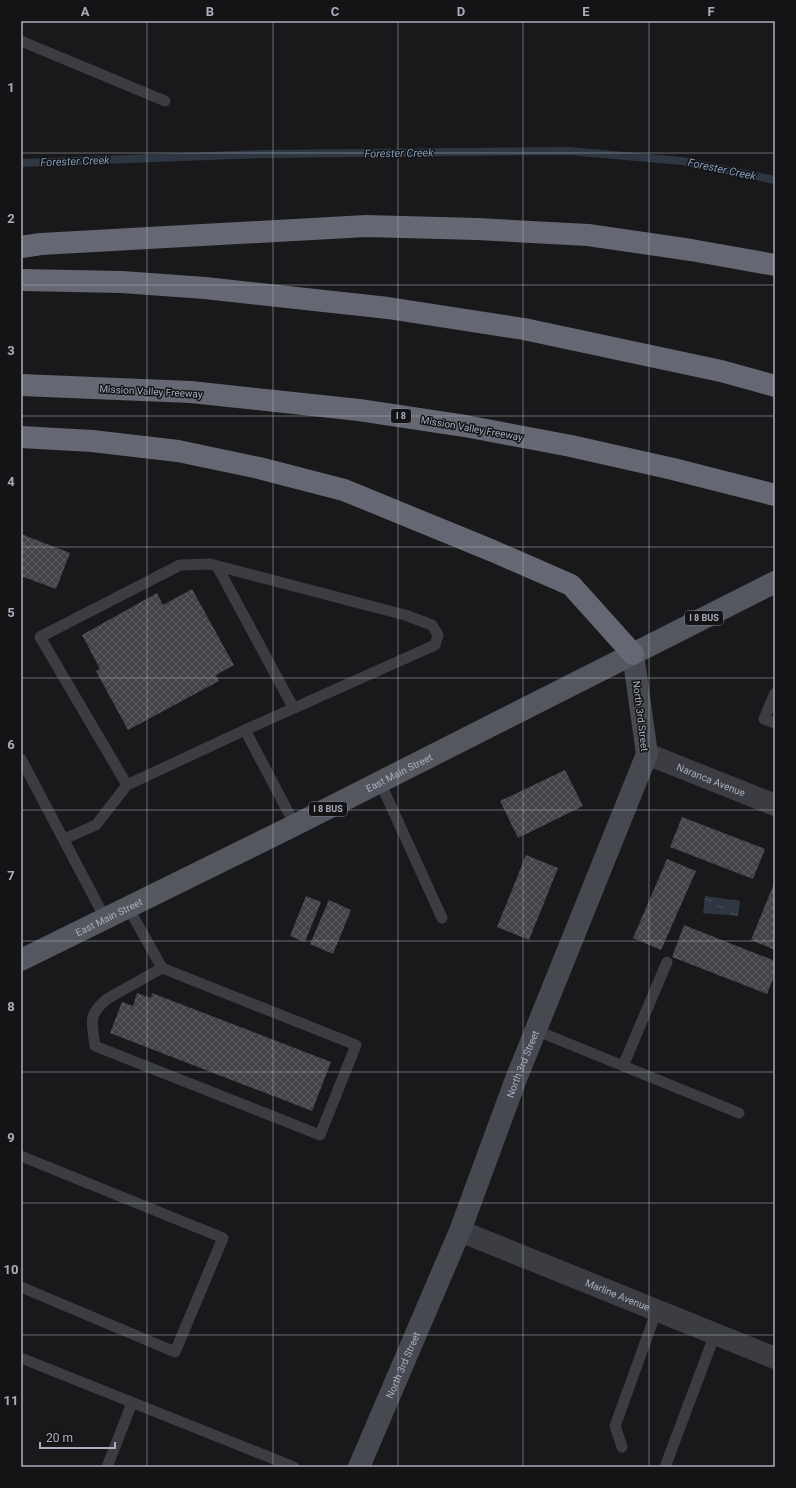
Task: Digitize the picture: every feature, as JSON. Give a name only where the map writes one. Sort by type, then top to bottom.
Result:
[{"type":"highway","points":[[21,247],[49,244],[366,226],[478,229],[588,235],[691,250],[775,265]]},
{"type":"highway","points":[[21,280],[122,282],[205,288],[388,308],[524,329],[721,371],[775,386]]},
{"type":"highway","name":"Mission Valley Freeway","points":[[21,385],[191,392],[382,413],[465,426],[572,446],[673,469],[775,495]]},
{"type":"highway","points":[[21,437],[92,441],[178,451],[259,468],[344,490],[493,550],[571,585],[633,654]]},
{"type":"main road","name":"East Main Street","points":[[21,960],[295,825],[775,582]]},
{"type":"street","name":"North 3rd Street","points":[[360,1467],[460,1231],[535,1030],[647,754],[633,654]]},
{"type":"street","name":"Naranca Avenue","points":[[647,754],[775,805]]},
{"type":"street","name":"Marline Avenue","points":[[460,1231],[775,1358]]},
{"type":"lane","points":[[21,41],[166,101]]},
{"type":"lane","points":[[64,839],[96,825],[127,786],[293,707],[435,645],[438,635],[432,625],[405,615],[210,564],[180,565],[40,637],[127,786]]},
{"type":"lane","points":[[216,566],[293,707]]},
{"type":"lane","points":[[775,693],[764,719],[775,723]]},
{"type":"lane","points":[[245,730],[295,825]]},
{"type":"lane","points":[[21,759],[105,918]]},
{"type":"lane","points":[[380,782],[442,918]]},
{"type":"lane","points":[[128,907],[162,968],[356,1045],[320,1135],[95,1046],[92,1022],[94,1013],[100,1005],[108,998],[162,968]]},
{"type":"lane","points":[[623,1066],[667,962]]},
{"type":"lane","points":[[535,1030],[739,1113]]},
{"type":"lane","points":[[21,1156],[223,1238],[175,1352],[21,1287]]},
{"type":"lane","points":[[622,1447],[615,1426],[657,1310]]},
{"type":"lane","points":[[665,1467],[715,1334]]},
{"type":"lane","points":[[21,1358],[294,1467]]},
{"type":"lane","points":[[107,1467],[132,1402]]},
{"type":"water","points":[[705,896],[740,901],[738,916],[703,913]]},
{"type":"building","points":[[21,534],[70,553],[56,589],[21,576]]},
{"type":"building","points":[[192,589],[234,665],[216,675],[219,681],[128,730],[96,671],[100,669],[82,635],[157,593],[163,605]]},
{"type":"building","points":[[565,770],[583,806],[518,838],[500,801]]},
{"type":"building","points":[[682,817],[765,849],[753,879],[670,847]]},
{"type":"building","points":[[526,855],[558,868],[529,940],[497,927]]},
{"type":"building","points":[[667,859],[696,871],[661,950],[633,938]]},
{"type":"building","points":[[775,881],[775,950],[751,940]]},
{"type":"building","points":[[306,896],[321,902],[305,942],[290,936]]},
{"type":"building","points":[[329,900],[351,910],[333,954],[310,944]]},
{"type":"building","points":[[684,925],[775,961],[775,974],[767,994],[672,957]]},
{"type":"building","points":[[137,993],[151,998],[152,993],[331,1062],[312,1111],[110,1033],[122,1002],[133,1006]]},
{"type":"waterway","name":"Forester Creek","points":[[21,163],[263,154],[569,151],[682,161],[775,180]]}]
